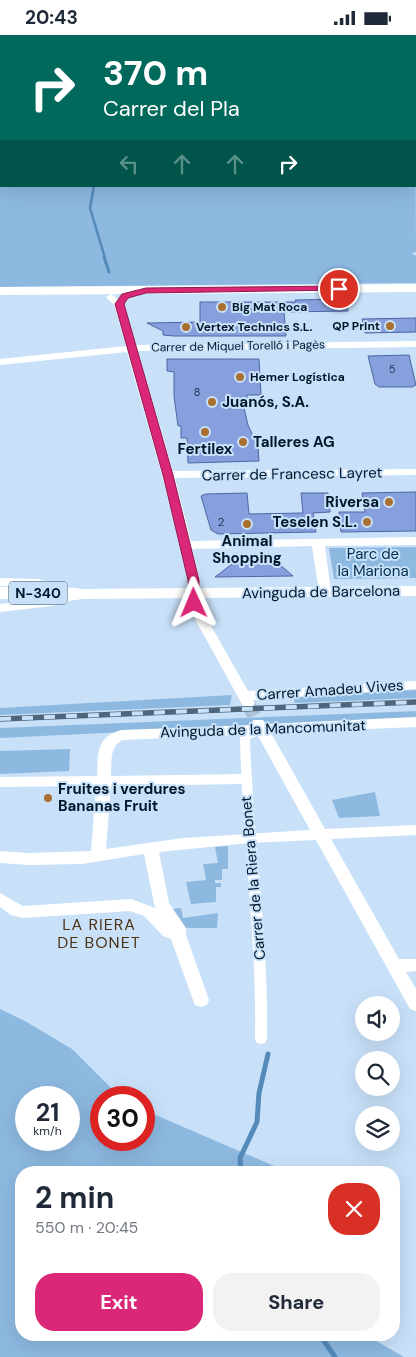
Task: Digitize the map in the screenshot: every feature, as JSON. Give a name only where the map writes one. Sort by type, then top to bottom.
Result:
[{"type":"main road","points":[[0,291],[92,291],[116,295],[146,291],[416,288]]},
{"type":"main road","name":"Avinguda de Barcelona","points":[[2,594],[416,591]]},
{"type":"street","points":[[116,295],[168,475],[194,580],[194,593]]},
{"type":"street","name":"Carrer de Miquel Torelló i Pagès","points":[[0,362],[132,347],[416,344]]},
{"type":"street","name":"Carrer de Francesc Layret","points":[[168,475],[416,473]]},
{"type":"street","points":[[185,545],[416,541]]},
{"type":"street","points":[[318,543],[325,592]]},
{"type":"street","name":"Carrer Amadeu Vives","points":[[194,593],[196,610],[246,699],[416,685]]},
{"type":"street","name":"Avinguda de la Mancomunitat","points":[[104,780],[106,748],[112,739],[121,735],[259,725],[416,723]]},
{"type":"street","points":[[259,725],[416,1004]]},
{"type":"street","name":"Carrer de la Riera Bonet","points":[[259,725],[245,737],[245,779],[263,995],[261,1039]]},
{"type":"street","points":[[0,782],[245,779]]},
{"type":"street","points":[[98,856],[104,780]]},
{"type":"street","points":[[0,857],[29,859],[98,856],[183,843],[416,830]]},
{"type":"street","points":[[151,848],[161,904],[178,928],[178,935],[202,1000]]},
{"type":"street","points":[[0,899],[17,911],[23,912],[131,905],[150,912],[169,932],[178,935]]},
{"type":"street","points":[[395,966],[416,965]]},
{"type":"green space","points":[[0,187],[416,187],[416,252],[412,253],[416,256],[416,283],[0,287]]},
{"type":"green space","name":"Parc de la Mariona","points":[[416,547],[416,578],[334,579],[329,548]]},
{"type":"green space","points":[[416,690],[416,698],[295,703],[293,696]]},
{"type":"green space","points":[[232,695],[230,705],[0,715],[0,708]]},
{"type":"green space","points":[[416,711],[416,718],[0,738],[0,728]]},
{"type":"green space","points":[[70,749],[69,771],[0,774],[0,751]]},
{"type":"green space","points":[[375,792],[380,816],[339,818],[332,800]]},
{"type":"green space","points":[[228,846],[228,869],[222,869],[222,880],[215,880],[215,883],[221,883],[221,887],[216,887],[216,902],[191,904],[186,882],[206,880],[203,864],[218,863],[215,847]]},
{"type":"green space","points":[[181,908],[183,918],[218,913],[217,928],[184,928],[172,909]]},
{"type":"green space","points":[[0,1009],[25,1021],[72,1049],[109,1086],[90,1086],[90,1151],[155,1151],[155,1115],[274,1166],[15,1166],[15,1341],[376,1341],[404,1357],[0,1357]]},
{"type":"building","points":[[346,299],[348,311],[284,312],[286,336],[163,335],[163,331],[147,323],[200,322],[200,302],[296,302],[295,300]]},
{"type":"building","name":"QP Print","points":[[416,318],[416,332],[365,333],[362,319]]},
{"type":"building","points":[[409,355],[416,385],[412,387],[379,387],[375,384],[368,356]]},
{"type":"building","points":[[167,359],[259,359],[261,395],[247,395],[247,408],[244,408],[248,425],[258,447],[259,461],[188,463],[187,438],[181,438],[181,426],[178,426],[174,396],[174,372],[167,371]]},
{"type":"building","points":[[416,492],[416,531],[341,532],[339,512],[365,512],[362,493]]},
{"type":"building","points":[[247,493],[249,514],[303,513],[301,493],[328,493],[330,512],[313,513],[316,532],[218,534],[211,530],[201,496],[206,494]]},
{"type":"building","points":[[236,557],[271,557],[293,576],[215,577],[236,561]]},
{"type":"waterway","points":[[94,187],[90,208],[105,258]]},
{"type":"waterway","points":[[104,257],[109,272]]},
{"type":"waterway","points":[[241,1166],[240,1158],[257,1122],[259,1093],[268,1054]]},
{"type":"waterway","points":[[324,1341],[335,1357]]},
{"type":"tunnel","points":[[248,703],[256,720]]},
{"type":"railway","points":[[0,719],[416,702]]},
{"type":"place","name":"Big Mat Roca","points":[[222,307]]},
{"type":"place","name":"QP Print","points":[[390,326]]},
{"type":"place","name":"Vertex Technics S.L.","points":[[186,327]]},
{"type":"place","name":"Hemer Logística","points":[[240,377]]},
{"type":"place","name":"Juanós, S.A.","points":[[212,402]]},
{"type":"place","name":"Fertilex","points":[[205,432]]},
{"type":"place","name":"Talleres AG","points":[[243,442]]},
{"type":"place","name":"Riversa","points":[[389,502]]},
{"type":"place","name":"Teselen S.L.","points":[[367,522]]},
{"type":"place","name":"Animal Shopping","points":[[247,524]]},
{"type":"place","name":"Fruites i verdures Bananas Fruit","points":[[48,798]]},
{"type":"district","name":"LA RIERA DE BONET","points":[[99,933]]},
{"type":"route","points":[[194,603],[194,580],[168,475],[119,304],[124,300],[125,296],[146,291],[339,289]]}]
